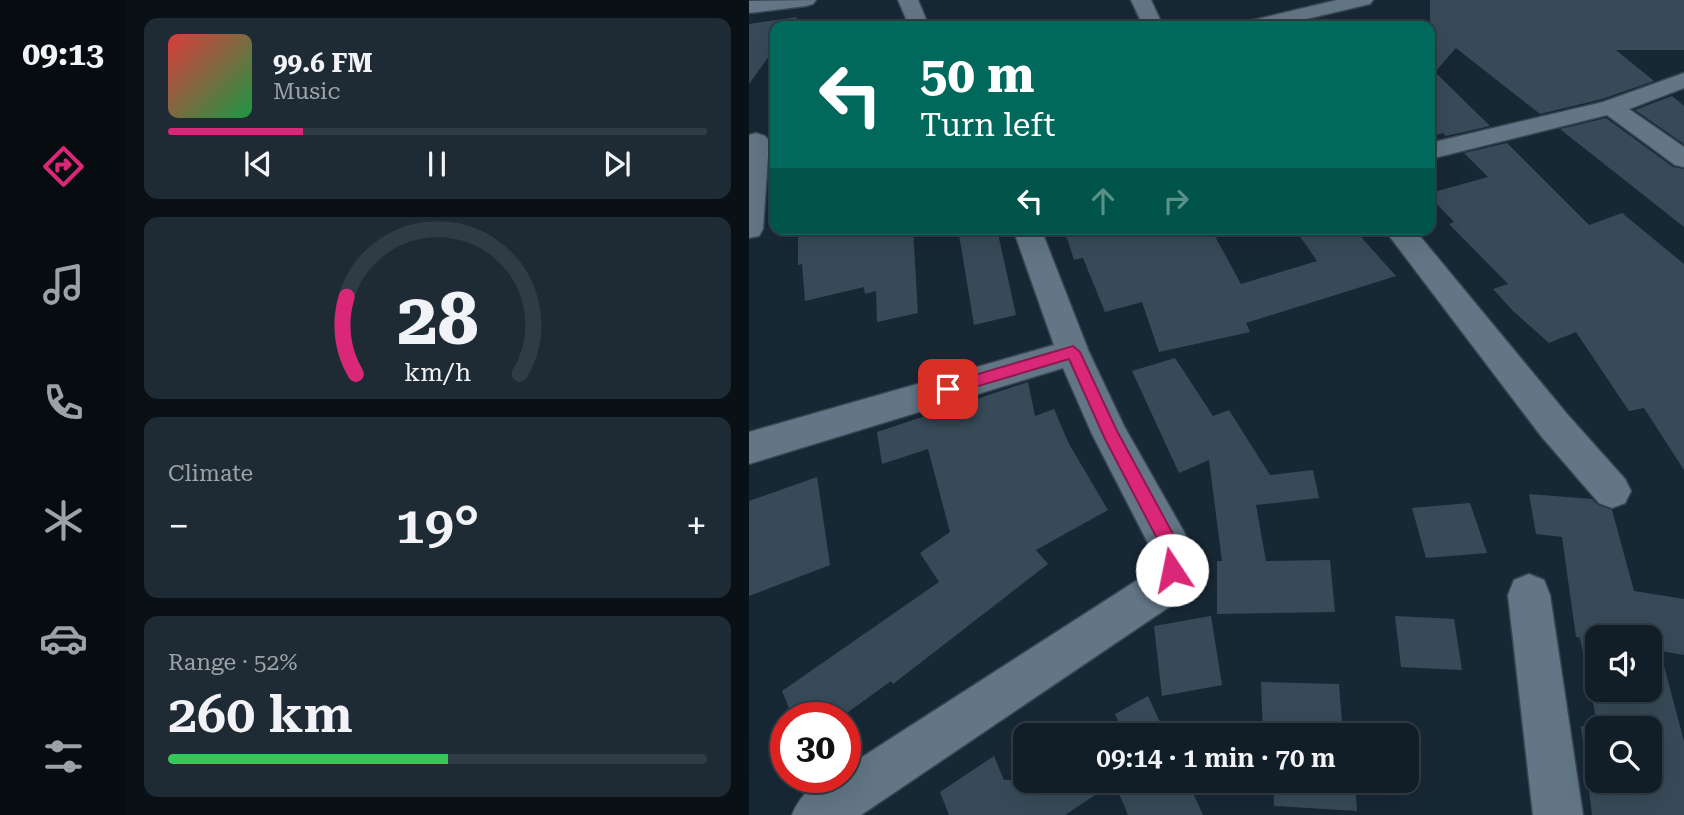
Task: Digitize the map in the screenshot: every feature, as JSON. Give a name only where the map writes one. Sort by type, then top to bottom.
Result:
[{"type":"street","points":[[749,7],[806,0]]},
{"type":"street","points":[[908,0],[917,21]]},
{"type":"street","points":[[1141,0],[1151,21]]},
{"type":"street","points":[[1273,21],[1363,0]]},
{"type":"street","points":[[1435,150],[1611,107],[1684,80]]},
{"type":"street","points":[[1611,107],[1684,159]]},
{"type":"street","points":[[749,229],[760,140]]},
{"type":"street","points":[[817,815],[1157,591],[1172,570],[1170,545],[1110,434],[1073,352],[1029,235]]},
{"type":"street","points":[[1403,235],[1554,425],[1612,491]]},
{"type":"street","points":[[749,448],[1073,352]]},
{"type":"street","points":[[1529,594],[1558,815]]},
{"type":"building","points":[[1430,0],[1684,0],[1684,50],[1616,50],[1654,81],[1602,99],[1540,114],[1456,48],[1435,72],[1435,21],[1430,21]]},
{"type":"building","points":[[797,17],[794,21],[770,21],[770,55],[749,84],[749,24]]},
{"type":"building","points":[[1435,72],[1490,126],[1446,136],[1443,133],[1435,135]]},
{"type":"building","points":[[1672,96],[1684,106],[1684,144],[1635,110]]},
{"type":"building","points":[[1606,118],[1673,167],[1684,169],[1684,227],[1560,129]]},
{"type":"building","points":[[1507,143],[1589,225],[1622,213],[1684,264],[1684,470],[1644,408],[1629,411],[1576,332],[1549,343],[1493,289],[1508,284],[1449,224],[1454,222],[1435,202],[1435,192],[1488,177],[1464,153]]},
{"type":"building","points":[[798,235],[913,235],[918,313],[877,322],[876,291],[865,294],[864,287],[805,301],[802,264],[798,265]]},
{"type":"building","points":[[959,235],[998,235],[1016,315],[974,325]]},
{"type":"building","points":[[1066,235],[1214,235],[1241,284],[1317,261],[1299,235],[1359,235],[1396,276],[1246,323],[1250,332],[1159,352],[1142,302],[1105,312],[1083,258],[1074,260]]},
{"type":"building","points":[[1175,358],[1213,416],[1229,410],[1270,475],[1313,470],[1319,498],[1256,505],[1266,561],[1330,560],[1335,612],[1217,614],[1217,561],[1222,561],[1209,460],[1179,473],[1132,371]]},
{"type":"building","points":[[1028,382],[1035,416],[1054,409],[1069,444],[1108,510],[1036,550],[1048,564],[893,684],[891,681],[861,703],[786,702],[782,691],[939,582],[920,553],[950,532],[928,449],[882,464],[877,432]]},
{"type":"building","points":[[817,477],[830,565],[749,596],[749,501]]},
{"type":"building","points":[[1529,494],[1592,499],[1598,505],[1612,510],[1634,591],[1684,599],[1684,655],[1662,651],[1662,625],[1585,625],[1585,663],[1580,638],[1576,637],[1562,537],[1536,534]]},
{"type":"building","points":[[1470,503],[1487,553],[1426,558],[1412,508]]},
{"type":"building","points":[[1211,616],[1222,685],[1162,696],[1154,626]]},
{"type":"building","points":[[1395,616],[1454,619],[1462,670],[1401,667]]},
{"type":"building","points":[[1662,658],[1684,741],[1684,815],[1592,815],[1589,793],[1662,793],[1662,716],[1596,716],[1593,702],[1662,702]]},
{"type":"building","points":[[1261,682],[1339,684],[1342,722],[1351,723],[1263,723]]},
{"type":"building","points":[[1148,696],[1160,723],[1119,723],[1115,714]]},
{"type":"building","points":[[1581,726],[1585,727],[1585,758]]},
{"type":"building","points":[[994,756],[1004,780],[1013,780],[1013,793],[1098,793],[1065,815],[949,815],[940,792]]},
{"type":"building","points":[[1119,793],[1193,793],[1203,815],[1128,815]]},
{"type":"building","points":[[1274,793],[1356,793],[1357,811],[1274,806]]},
{"type":"route","points":[[948,389],[1073,352],[1110,434],[1170,545],[1172,570]]}]
